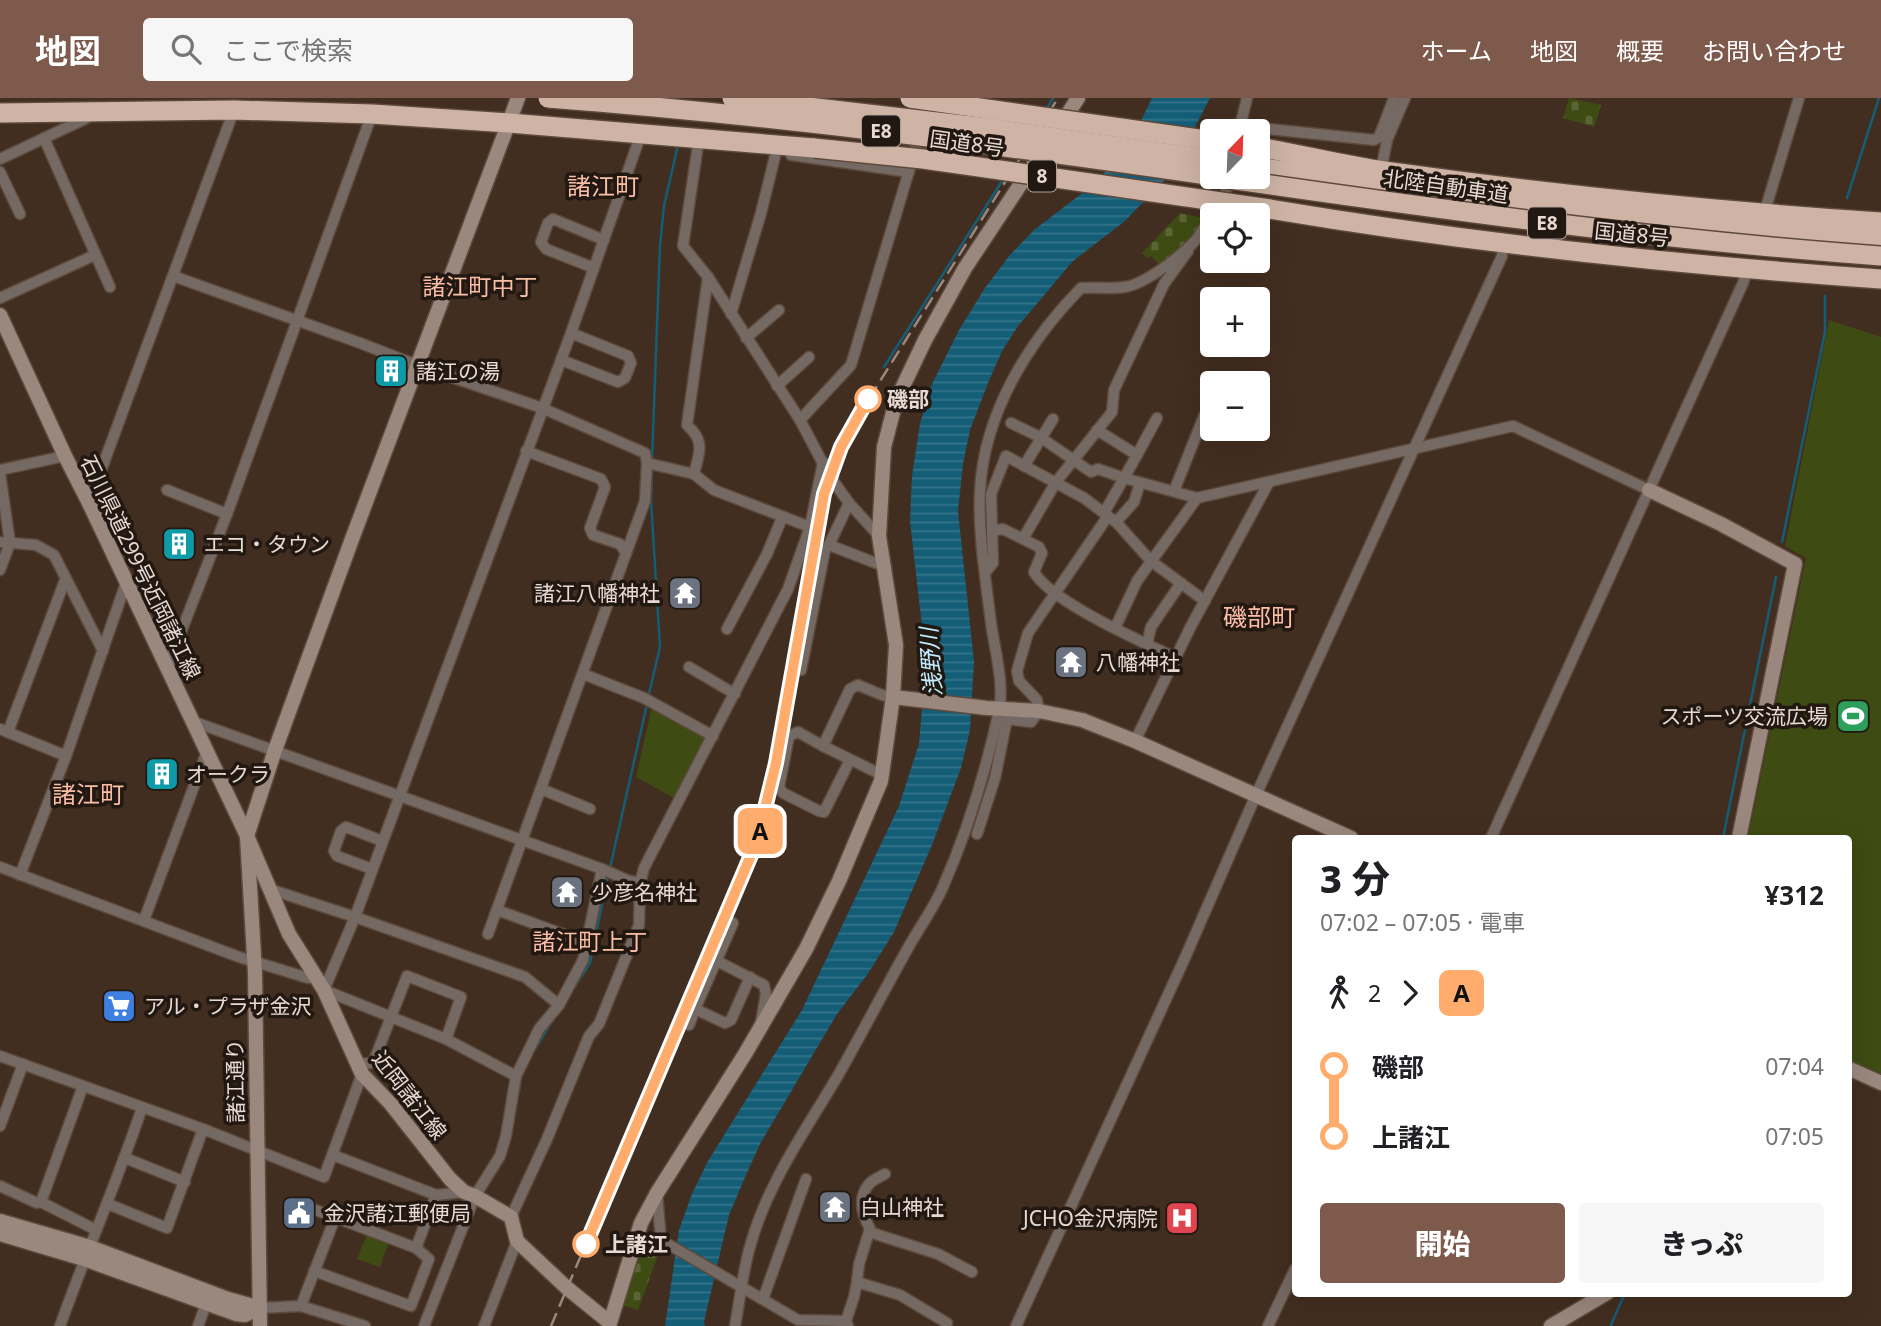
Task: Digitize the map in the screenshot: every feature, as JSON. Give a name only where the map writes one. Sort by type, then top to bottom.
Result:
[{"type":"highway","name":"北陸自動車道","points":[[548,98],[746,115],[867,129],[1200,175]]},
{"type":"highway","name":"E8","points":[[732,98],[974,126],[1200,158]]},
{"type":"highway","name":"国道8号","points":[[910,98],[1200,139]]},
{"type":"highway","name":"国道8号","points":[[0,113],[233,110],[372,114],[641,134],[704,135],[777,149],[814,148],[923,159],[1503,243],[1747,270],[1881,279]]},
{"type":"highway","name":"国道8号","points":[[1270,150],[1381,171],[1763,214],[1881,222]]},
{"type":"highway","name":"北陸自動車道","points":[[1270,169],[1597,213],[1784,233],[1881,240]]},
{"type":"highway","name":"北陸自動車道","points":[[1270,185],[1570,226],[1700,241],[1881,256]]},
{"type":"highway","points":[[1763,214],[1881,211]]},
{"type":"highway","points":[[1792,273],[1842,284],[1881,287]]},
{"type":"street","points":[[247,836],[275,750],[352,539],[518,98]]},
{"type":"street","points":[[800,420],[851,365],[931,98]]},
{"type":"street","points":[[823,462],[810,527],[788,589],[644,868],[640,883],[639,925],[599,1024],[589,1036],[547,1139],[511,1217],[517,1241],[609,1324],[641,1223],[806,949],[839,881],[882,775],[900,698],[896,645],[879,536],[884,447],[896,401],[925,340],[965,268],[1079,98]]},
{"type":"street","points":[[1242,119],[1247,98]]},
{"type":"street","points":[[1270,131],[1374,140],[1378,137],[1395,98]]},
{"type":"street","points":[[1381,171],[1387,140],[1405,98]]},
{"type":"street","points":[[1763,214],[1799,98]]},
{"type":"street","points":[[89,503],[233,110]]},
{"type":"street","points":[[0,159],[97,113]]},
{"type":"street","points":[[167,668],[227,514],[372,114]]},
{"type":"street","points":[[516,1076],[446,1039],[324,990],[355,917],[561,360],[641,134]]},
{"type":"street","points":[[704,135],[683,246],[708,277],[800,420],[849,503],[879,536]]},
{"type":"street","points":[[44,138],[110,288]]},
{"type":"street","points":[[731,314],[777,149],[909,172]]},
{"type":"street","points":[[0,172],[20,214]]},
{"type":"street","points":[[1024,537],[1056,482],[1112,412],[1114,390],[1164,284],[1214,213],[1222,210],[1226,189]]},
{"type":"street","points":[[594,268],[546,249],[541,242],[552,219],[604,240]]},
{"type":"street","points":[[735,1326],[751,1243],[768,1198],[790,1153],[839,1073],[941,892],[963,838],[1000,685],[985,573],[980,504],[985,449],[998,410],[1032,345],[1060,309],[1081,288],[1125,287],[1142,282],[1195,242]]},
{"type":"street","points":[[1016,1326],[1502,256],[1503,243]]},
{"type":"street","points":[[0,298],[95,255]]},
{"type":"street","points":[[1492,835],[1744,283],[1747,270]]},
{"type":"street","points":[[173,276],[542,408],[645,453],[645,501],[488,934]]},
{"type":"street","points":[[694,474],[701,444],[687,425],[708,277]]},
{"type":"street","points":[[746,338],[779,310]]},
{"type":"street","name":"石川県道299号近岡諸江線","points":[[0,315],[247,836]]},
{"type":"street","points":[[561,360],[618,382],[625,378],[631,363],[628,356],[571,332]]},
{"type":"street","points":[[777,386],[809,357]]},
{"type":"street","points":[[977,834],[995,778],[1007,719],[1031,722],[1039,711],[1037,700],[1019,681],[1017,671],[1028,633],[1109,517],[1124,478],[1157,418]]},
{"type":"street","points":[[1019,463],[1053,419]]},
{"type":"street","points":[[1011,423],[1040,437],[1091,472],[1098,469],[1197,498],[1354,460],[1513,426],[1721,524],[1795,564],[1740,835]]},
{"type":"street","points":[[1174,491],[1200,426]]},
{"type":"street","points":[[1097,430],[1137,455]]},
{"type":"street","points":[[526,451],[601,479],[605,487],[590,528],[593,535],[620,544],[626,553]]},
{"type":"street","points":[[0,570],[5,542],[0,472],[65,456]]},
{"type":"street","points":[[985,573],[993,563],[991,494],[1006,456],[1084,498],[1109,517],[1151,561],[1205,601]]},
{"type":"street","points":[[647,463],[694,474],[715,490],[810,527]]},
{"type":"street","points":[[1135,741],[1205,601],[1269,482]]},
{"type":"street","points":[[1109,517],[1134,502],[1140,483]]},
{"type":"street","points":[[167,490],[227,514]]},
{"type":"street","points":[[1115,628],[1137,581],[1197,498]]},
{"type":"street","points":[[801,670],[825,550],[849,503]]},
{"type":"street","points":[[727,629],[767,554],[782,517]]},
{"type":"street","points":[[992,531],[1003,529],[1024,537],[1039,547],[1042,553],[1034,572],[1038,580],[1056,593],[1090,615],[1176,658]]},
{"type":"street","points":[[5,542],[36,545],[54,555],[103,651]]},
{"type":"street","points":[[829,545],[886,568]]},
{"type":"street","points":[[65,580],[4,730],[66,756]]},
{"type":"street","points":[[20,874],[66,756],[126,583]]},
{"type":"street","points":[[1147,644],[1151,627],[1181,583]]},
{"type":"street","points":[[689,667],[735,694]]},
{"type":"street","points":[[583,674],[648,700],[713,736]]},
{"type":"street","points":[[823,746],[850,689],[858,685],[882,695],[900,698],[1039,711],[1082,720],[1135,741],[1344,835]]},
{"type":"street","points":[[192,721],[640,883]]},
{"type":"street","points":[[850,760],[824,811],[783,793],[779,787],[789,736],[798,732],[882,775]]},
{"type":"street","points":[[144,920],[206,754]]},
{"type":"street","points":[[541,789],[590,809]]},
{"type":"street","points":[[372,869],[337,856],[334,851],[341,831],[346,827],[382,841]]},
{"type":"street","name":"近岡諸江線","points":[[247,836],[289,934],[324,990],[359,1069],[390,1103],[450,1179],[469,1194],[511,1217]]},
{"type":"street","name":"諸江通り","points":[[247,836],[254,961],[260,1326]]},
{"type":"street","points":[[0,867],[254,961],[308,978],[315,977]]},
{"type":"street","points":[[425,1326],[469,1194],[499,1156],[506,1136],[516,1076],[539,1029],[559,1005],[583,960],[606,871]]},
{"type":"street","points":[[269,889],[525,977],[559,1005]]},
{"type":"street","points":[[497,910],[587,943]]},
{"type":"street","points":[[689,1025],[733,923]]},
{"type":"street","points":[[715,960],[764,985],[766,994],[761,1025]]},
{"type":"street","points":[[0,1056],[204,1129],[324,1177],[359,1069],[373,1063],[407,976],[461,997],[446,1039]]},
{"type":"street","points":[[695,1009],[725,1023],[731,1020],[750,977]]},
{"type":"street","points":[[1,1122],[23,1064]]},
{"type":"street","points":[[1852,1070],[1881,1083]]},
{"type":"street","points":[[41,1202],[83,1086]]},
{"type":"street","points":[[60,1326],[142,1108]]},
{"type":"street","points":[[108,1204],[167,1228],[204,1129]]},
{"type":"street","points":[[333,1155],[436,1195],[469,1194]]},
{"type":"street","points":[[125,1158],[185,1182]]},
{"type":"street","points":[[657,1193],[661,1240],[762,1299],[797,1323],[847,1323],[869,1231],[862,1214],[863,1199],[869,1184],[884,1174]]},
{"type":"street","points":[[762,1299],[806,1179]]},
{"type":"street","points":[[0,1186],[37,1203],[41,1202],[96,1230]]},
{"type":"street","points":[[416,1248],[436,1195]]},
{"type":"street","points":[[313,1209],[416,1248],[429,1259],[411,1306],[314,1272]]},
{"type":"street","points":[[301,1306],[335,1218]]},
{"type":"street","points":[[0,1221],[87,1253],[228,1299],[260,1308],[301,1306],[365,1326]]},
{"type":"street","points":[[869,1231],[928,1250],[972,1272]]},
{"type":"street","points":[[0,1234],[87,1253],[206,1304],[236,1314],[245,1315],[260,1308]]},
{"type":"street","points":[[484,1326],[517,1241]]},
{"type":"street","points":[[1268,1326],[1292,1275]]},
{"type":"street","points":[[857,1282],[900,1295],[947,1323],[946,1326]]},
{"type":"street","points":[[1551,1326],[1600,1297]]},
{"type":"street","points":[[198,1326],[206,1304]]},
{"type":"green space","points":[[1569,98],[1601,105],[1594,127],[1563,118]]},
{"type":"green space","points":[[1180,213],[1200,217],[1200,223],[1193,236],[1160,265],[1151,256],[1147,258],[1142,253]]},
{"type":"green space","points":[[1829,320],[1881,337],[1881,1076],[1852,1063],[1852,835],[1749,835],[1806,558],[1785,546]]},
{"type":"green space","points":[[652,707],[705,735],[706,740],[674,798],[636,777]]},
{"type":"green space","points":[[367,1235],[388,1244],[380,1267],[357,1259]]},
{"type":"green space","points":[[641,1242],[654,1248],[657,1258],[638,1310],[621,1305]]},
{"type":"water","name":"浅野川","points":[[1152,98],[1210,98],[1171,173],[1125,221],[1073,261],[1018,326],[1002,351],[970,430],[958,511],[974,662],[970,730],[961,768],[932,845],[894,932],[867,975],[837,1014],[760,1144],[729,1215],[705,1326],[665,1326],[679,1230],[692,1194],[708,1161],[802,1010],[899,806],[919,744],[926,661],[910,521],[912,476],[920,424],[931,386],[959,330],[1009,256],[1034,230],[1089,188],[1126,151]]},
{"type":"waterway","points":[[1046,110],[1053,98]]},
{"type":"waterway","points":[[1847,198],[1879,98]]},
{"type":"waterway","points":[[652,460],[660,245],[664,206],[677,149]]},
{"type":"waterway","points":[[884,367],[1004,178]]},
{"type":"waterway","points":[[1782,542],[1825,332],[1825,296]]},
{"type":"waterway","points":[[648,698],[660,647],[651,501],[652,471]]},
{"type":"waterway","points":[[1724,835],[1776,577]]},
{"type":"waterway","points":[[610,868],[647,704]]},
{"type":"waterway","points":[[572,991],[590,963],[608,875]]},
{"type":"waterway","points":[[534,1051],[552,1021]]},
{"type":"waterway","points":[[519,1092],[521,1078]]},
{"type":"waterway","points":[[1611,1325],[1623,1297]]},
{"type":"railway","points":[[551,1326],[758,839],[776,763],[824,494],[841,447],[1058,98]]},
{"type":"train","name":"A","points":[[586,1244],[753,853],[776,763],[824,494],[849,429],[868,399]]},
{"type":"place","name":"諸江の湯","points":[[391,371]]},
{"type":"place","name":"磯部","points":[[868,399]]},
{"type":"place","name":"エコ・タウン","points":[[179,544]]},
{"type":"place","name":"諸江八幡神社","points":[[685,593]]},
{"type":"place","name":"八幡神社","points":[[1071,662]]},
{"type":"place","name":"スポーツ交流広場","points":[[1853,716]]},
{"type":"place","name":"オークラ","points":[[162,774]]},
{"type":"place","name":"少彦名神社","points":[[567,892]]},
{"type":"place","name":"アル・プラザ金沢","points":[[119,1006]]},
{"type":"place","name":"白山神社","points":[[835,1207]]},
{"type":"place","name":"金沢諸江郵便局","points":[[299,1213]]},
{"type":"place","name":"JCHO金沢病院","points":[[1182,1218]]},
{"type":"place","name":"上諸江","points":[[586,1244]]},
{"type":"district","name":"諸江町","points":[[603,185]]},
{"type":"district","name":"諸江町中丁","points":[[480,286]]},
{"type":"district","name":"磯部町","points":[[1259,616]]},
{"type":"district","name":"諸江町","points":[[88,793]]},
{"type":"district","name":"諸江町上丁","points":[[590,941]]}]
